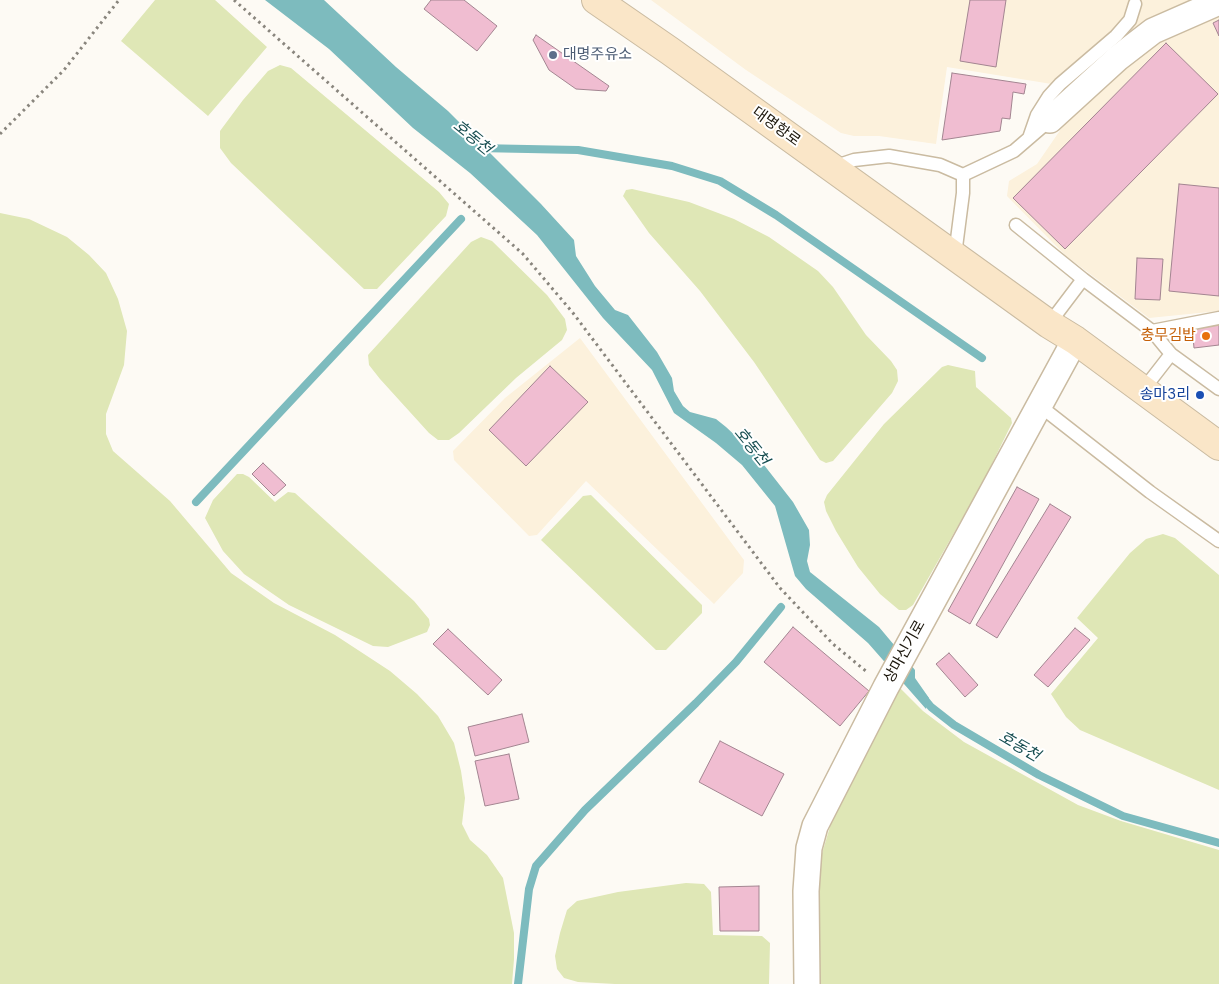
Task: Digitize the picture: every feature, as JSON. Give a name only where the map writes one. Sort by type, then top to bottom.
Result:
[{"type":"main road","name":"대명항로","points":[[596,0],[1049,324],[1075,340],[1219,446]]},
{"type":"street","points":[[1050,120],[1118,58],[1153,31],[1219,2]]},
{"type":"street","name":"상마신기로","points":[[807,984],[806,891],[809,848],[826,801],[1075,340]]},
{"type":"lane","points":[[1029,138],[1037,115],[1049,96],[1060,84],[1116,36],[1130,20],[1135,4]]},
{"type":"lane","points":[[832,167],[854,160],[888,156],[940,164],[963,175],[1000,159],[1050,120]]},
{"type":"lane","points":[[954,255],[963,193],[963,175]]},
{"type":"lane","points":[[1016,225],[1152,331],[1171,354],[1219,389]]},
{"type":"lane","points":[[1049,324],[1083,279]]},
{"type":"lane","points":[[1152,331],[1219,318]]},
{"type":"lane","points":[[1143,390],[1171,354]]},
{"type":"lane","points":[[1040,406],[1150,492],[1219,541]]},
{"type":"path","points":[[0,134],[64,70],[119,0]]},
{"type":"path","points":[[234,0],[523,254],[573,313],[780,588],[834,644],[886,687]]},
{"type":"shaded area","points":[[651,0],[1211,0],[1070,87],[947,67],[936,144],[841,133],[746,70]]},
{"type":"shaded area","points":[[1219,10],[1219,311],[1149,318],[1066,256],[1007,196],[1009,181],[1037,164],[1074,110],[1134,52]]},
{"type":"shaded area","points":[[580,338],[744,560],[743,573],[714,604],[586,481],[537,535],[529,536],[454,460],[453,451],[505,398]]},
{"type":"green space","points":[[155,0],[215,0],[267,47],[208,116],[121,41]]},
{"type":"green space","points":[[280,65],[291,68],[439,192],[449,204],[446,216],[377,289],[364,289],[231,163],[220,148],[220,131],[268,71]]},
{"type":"green space","points":[[632,189],[689,202],[734,219],[769,237],[818,271],[833,287],[866,335],[891,361],[897,370],[898,381],[892,393],[833,461],[826,463],[820,460],[754,362],[700,291],[649,233],[623,196],[626,190]]},
{"type":"green space","points":[[0,213],[29,219],[67,237],[89,255],[106,273],[118,299],[127,331],[124,365],[106,414],[106,434],[113,451],[170,501],[231,573],[274,603],[335,635],[390,671],[417,694],[438,716],[454,743],[461,771],[465,798],[462,824],[470,840],[487,855],[503,878],[514,933],[512,984],[0,984]]},
{"type":"green space","points":[[481,237],[492,241],[547,295],[565,319],[567,330],[562,340],[516,378],[459,433],[449,440],[438,440],[429,433],[380,379],[369,365],[368,355],[471,242]]},
{"type":"green space","points":[[948,365],[975,371],[976,387],[1011,418],[1012,423],[983,482],[913,605],[906,610],[899,610],[880,594],[858,567],[836,531],[826,511],[824,502],[827,495],[884,424],[942,367]]},
{"type":"green space","points":[[237,474],[249,477],[275,502],[288,492],[295,493],[414,601],[429,619],[430,625],[427,632],[388,647],[373,646],[289,605],[244,574],[223,551],[205,518],[213,500]]},
{"type":"green space","points":[[591,495],[702,605],[702,613],[666,650],[656,650],[541,540],[583,496]]},
{"type":"green space","points":[[1163,534],[1175,538],[1219,575],[1219,790],[1080,730],[1066,717],[1051,694],[1098,638],[1077,618],[1130,553],[1146,539]]},
{"type":"green space","points":[[899,687],[923,711],[964,742],[1078,805],[1121,821],[1219,850],[1219,984],[818,984],[817,903],[821,857],[834,813]]},
{"type":"green space","points":[[686,883],[704,884],[711,892],[713,935],[762,936],[770,943],[769,984],[615,984],[578,982],[564,978],[557,969],[555,956],[560,933],[567,910],[577,901],[618,892]]},
{"type":"water","points":[[265,0],[324,0],[396,67],[448,111],[541,204],[574,240],[576,256],[595,286],[615,310],[628,315],[657,352],[672,378],[674,391],[683,406],[690,412],[716,419],[726,427],[757,456],[793,502],[809,530],[810,545],[807,561],[810,572],[879,627],[915,670],[915,678],[929,698],[926,709],[868,643],[806,589],[795,576],[775,506],[742,465],[716,443],[674,413],[652,370],[603,318],[537,235],[470,173],[413,128],[329,49]]},
{"type":"building","points":[[431,0],[464,0],[497,26],[477,51],[424,9]]},
{"type":"building","points":[[970,0],[1006,0],[996,67],[960,61]]},
{"type":"building","points":[[1219,20],[1219,36],[1213,23]]},
{"type":"building","name":"대명주유소","points":[[536,35],[609,86],[606,91],[576,89],[549,70],[533,40]]},
{"type":"building","points":[[1166,43],[1218,94],[1065,249],[1013,198]]},
{"type":"building","points":[[952,73],[1026,84],[1024,94],[1013,92],[1010,119],[1002,118],[1000,131],[942,140]]},
{"type":"building","points":[[1179,184],[1219,188],[1219,296],[1169,291]]},
{"type":"building","points":[[1137,258],[1163,259],[1160,300],[1135,299]]},
{"type":"building","name":"충무김밥","points":[[1219,324],[1219,345],[1194,348],[1192,327]]},
{"type":"building","points":[[550,366],[588,402],[526,466],[489,430]]},
{"type":"building","points":[[263,463],[286,485],[274,496],[252,474]]},
{"type":"building","points":[[1017,487],[1039,499],[970,624],[948,611]]},
{"type":"building","points":[[1050,504],[1071,517],[997,638],[976,625]]},
{"type":"building","points":[[793,627],[869,691],[840,726],[764,662]]},
{"type":"building","points":[[1075,628],[1090,640],[1048,687],[1034,675]]},
{"type":"building","points":[[448,629],[502,680],[488,695],[433,644]]},
{"type":"building","points":[[949,653],[978,685],[965,697],[936,664]]},
{"type":"building","points":[[522,714],[529,742],[475,756],[468,727]]},
{"type":"building","points":[[720,741],[784,774],[762,816],[699,782]]},
{"type":"building","points":[[509,754],[519,799],[485,806],[475,761]]},
{"type":"building","points":[[759,886],[759,931],[720,931],[719,887]]},
{"type":"waterway","points":[[477,148],[578,150],[672,166],[720,181],[776,215],[982,358]]},
{"type":"waterway","points":[[196,502],[461,219]]},
{"type":"waterway","points":[[518,984],[529,889],[536,866],[585,810],[736,662],[781,607]]},
{"type":"waterway","name":"호동천","points":[[922,696],[931,707],[954,725],[1039,775],[1123,816],[1219,843]]},
{"type":"place","name":"대명주유소","points":[[553,55]]},
{"type":"place","name":"충무김밥","points":[[1206,336]]},
{"type":"place","name":"송마3리","points":[[1200,395]]}]
